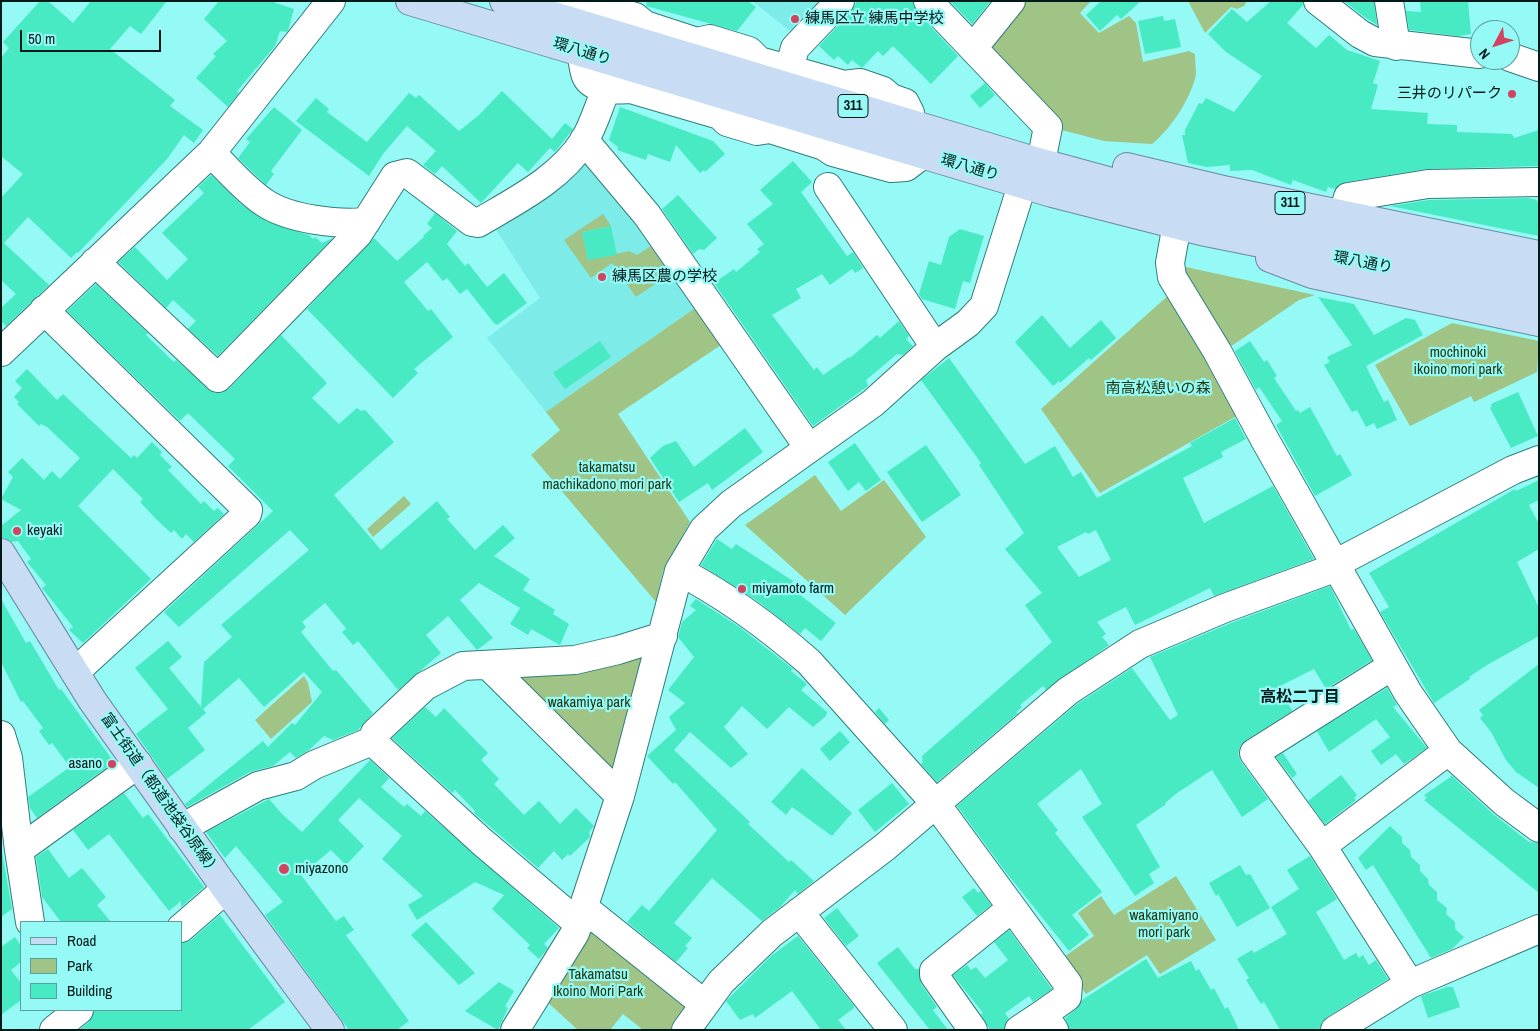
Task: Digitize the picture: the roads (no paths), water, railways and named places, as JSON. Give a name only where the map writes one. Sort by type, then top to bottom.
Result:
[{"type":"main road","name":"環八通り","points":[[410,1],[923,154],[1031,168]]},
{"type":"main road","name":"環八通り","points":[[504,1],[908,123],[1031,168],[1194,220],[1539,299]]},
{"type":"main road","name":"311","points":[[1031,168],[1101,161],[1539,255]]},
{"type":"main road","name":"環八通り","points":[[1194,220],[1539,276]]},
{"type":"main road","points":[[1194,220],[1312,274],[1539,322]]},
{"type":"main road","name":"富士街道（都道池袋谷原線）","points":[[1,553],[75,672],[182,828],[330,1030]]},
{"type":"street","points":[[2,349],[211,152],[331,1]]},
{"type":"street","points":[[790,69],[795,48],[840,1]]},
{"type":"street","points":[[515,1030],[575,933],[620,796],[679,571],[704,529],[730,504],[873,403],[935,347],[968,323],[984,306],[1031,168],[1048,127],[928,1]]},
{"type":"street","points":[[973,48],[1011,1]]},
{"type":"street","points":[[1318,1],[1360,34],[1374,42],[1470,53]]},
{"type":"street","points":[[1390,1],[1396,46]]},
{"type":"street","points":[[570,2],[588,7],[597,6],[635,17],[645,26],[697,42],[710,39],[733,46],[749,51],[759,61],[844,85],[860,83],[883,91],[891,98],[905,103],[910,113],[908,123]]},
{"type":"street","points":[[581,52],[586,78],[592,83],[606,88],[617,91],[631,89],[720,115],[727,122],[757,131],[770,129],[824,146],[833,152],[892,168],[906,167],[923,154]]},
{"type":"street","points":[[1520,60],[1539,67]]},
{"type":"street","points":[[95,262],[218,378],[358,234],[395,176],[407,172],[472,222],[478,223],[521,197],[565,165],[584,140],[606,88]]},
{"type":"street","points":[[584,140],[647,215],[809,448]]},
{"type":"street","points":[[211,152],[265,204],[289,215],[351,224],[366,222]]},
{"type":"street","points":[[1343,214],[1348,197],[1428,184],[1539,182]]},
{"type":"street","points":[[828,187],[935,347]]},
{"type":"street","points":[[1194,220],[1170,263],[1172,277],[1217,350],[1392,666],[1448,751],[1504,802],[1539,828]]},
{"type":"street","points":[[44,310],[248,510],[246,514],[75,672]]},
{"type":"street","points":[[686,1030],[704,1003],[740,964],[798,912],[885,847],[1068,691],[1140,644],[1225,608],[1336,566],[1513,470],[1539,460]]},
{"type":"street","points":[[679,571],[705,584],[788,644],[809,662],[936,804],[1068,984],[1067,997],[1049,1022],[1019,1030]]},
{"type":"street","points":[[182,828],[258,786],[296,776],[314,765],[372,741],[375,733],[425,686],[463,666],[575,660],[618,650],[663,636]]},
{"type":"street","points":[[488,665],[620,796]]},
{"type":"street","points":[[1392,666],[1254,753],[1322,846],[1410,984]]},
{"type":"street","points":[[1,735],[8,758],[12,833],[30,921]]},
{"type":"street","points":[[372,741],[481,841],[581,916],[704,1003]]},
{"type":"street","points":[[1322,846],[1448,751]]},
{"type":"street","points":[[12,833],[138,764]]},
{"type":"street","points":[[182,927],[226,889]]},
{"type":"street","points":[[973,1030],[934,975],[934,971],[1012,908]]},
{"type":"street","points":[[798,912],[893,1030]]},
{"type":"street","points":[[1341,1028],[1410,984],[1539,929]]},
{"type":"street","points":[[43,1011],[46,1030]]},
{"type":"street","points":[[54,1030],[78,1011]]},
{"type":"place","name":"練馬区立 練馬中学校","points":[[795,19]]},
{"type":"place","name":"三井のリパーク","points":[[1512,94]]},
{"type":"place","name":"練馬区農の学校","points":[[602,277]]},
{"type":"place","name":"keyaki","points":[[17,531]]},
{"type":"place","name":"miyamoto farm","points":[[742,589]]},
{"type":"place","name":"asano","points":[[112,764]]},
{"type":"place","name":"miyazono","points":[[284,869]]},
{"type":"district","name":"高松二丁目","points":[[1300,698]]},
{"type":"park label","name":"mochinoki ikoino mori park","points":[[1458,362]]},
{"type":"park label","name":"南高松憩いの森","points":[[1158,389]]},
{"type":"park label","name":"takamatsu machikadono mori park","points":[[607,476]]},
{"type":"park label","name":"wakamiya park","points":[[589,703]]},
{"type":"park label","name":"wakamiyano mori park","points":[[1164,924]]},
{"type":"park label","name":"Takamatsu Ikoino Mori Park","points":[[598,984]]}]
